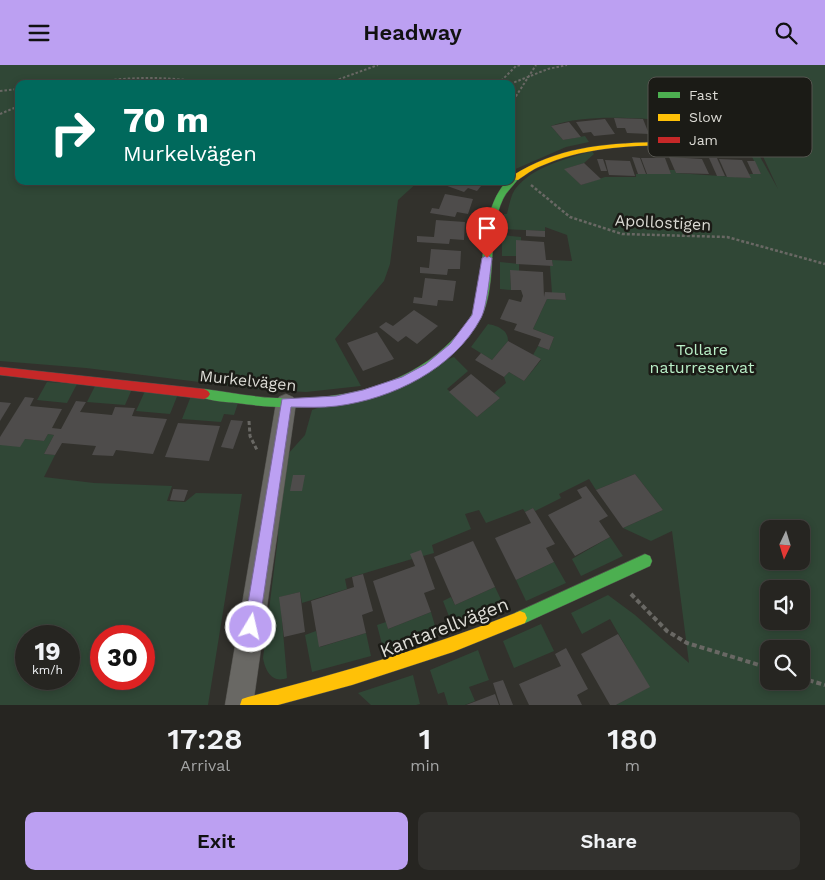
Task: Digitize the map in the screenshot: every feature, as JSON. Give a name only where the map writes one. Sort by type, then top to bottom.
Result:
[{"type":"street","name":"Murkelvägen","points":[[515,178],[543,161],[560,155],[596,147],[648,146]]},
{"type":"street","name":"Murkelvägen","points":[[0,371],[286,403],[336,401],[385,389],[430,367],[450,351],[466,334],[477,316],[487,268],[492,213],[507,185]]},
{"type":"street","points":[[239,705],[286,403]]},
{"type":"street","name":"Kantarellvägen","points":[[248,705],[348,680],[424,655],[481,634],[645,561]]},
{"type":"path","points":[[337,80],[378,65]]},
{"type":"path","points":[[502,80],[516,66],[521,65]]},
{"type":"path","points":[[515,98],[536,65]]},
{"type":"path","points":[[515,82],[567,65]]},
{"type":"path","points":[[103,80],[119,77],[160,75],[190,80]]},
{"type":"path","points":[[0,91],[15,89]]},
{"type":"path","points":[[0,114],[15,108]]},
{"type":"path","name":"Apollostigen","points":[[520,174],[542,195],[570,217],[592,226],[622,234],[727,237],[825,264]]},
{"type":"path","points":[[250,411],[248,428],[257,451],[255,460]]},
{"type":"path","points":[[613,575],[667,631],[687,643],[760,665]]},
{"type":"path","points":[[810,681],[825,685]]},
{"type":"green space","name":"Tollare naturreservat","points":[[0,65],[825,65],[825,705],[616,705],[649,687],[610,619],[582,634],[571,613],[608,595],[635,615],[689,663],[672,531],[651,541],[623,528],[663,510],[635,474],[596,490],[589,479],[559,494],[561,498],[535,511],[533,508],[525,512],[523,509],[486,523],[479,510],[465,514],[471,529],[432,545],[434,553],[423,556],[411,554],[412,559],[345,579],[347,589],[302,603],[300,592],[280,597],[287,678],[277,679],[270,675],[265,667],[263,658],[278,538],[279,508],[288,454],[305,435],[312,410],[454,357],[468,371],[447,389],[477,417],[500,398],[494,393],[506,383],[504,377],[509,372],[524,381],[541,360],[533,355],[538,346],[549,350],[554,337],[533,329],[547,299],[566,300],[565,293],[552,293],[550,266],[553,266],[552,260],[572,261],[567,235],[545,227],[545,231],[504,229],[504,214],[507,214],[511,197],[523,180],[561,160],[592,151],[594,154],[584,163],[565,169],[581,185],[605,177],[636,177],[636,174],[671,174],[669,170],[675,170],[676,173],[750,178],[749,174],[761,174],[752,157],[760,157],[778,189],[763,157],[812,157],[812,77],[648,77],[648,119],[583,119],[551,126],[563,140],[585,136],[589,142],[566,147],[515,169],[515,80],[15,80],[15,185],[415,185],[398,200],[390,264],[384,281],[335,339],[361,386],[306,392],[256,389],[86,368],[0,361]]},
{"type":"green space","points":[[502,235],[521,237],[521,241],[516,241],[516,256],[502,256]]},
{"type":"green space","points":[[500,262],[519,264],[519,271],[510,271],[511,290],[500,289]]},
{"type":"green space","points":[[488,324],[502,329],[508,337],[508,341],[492,360],[471,347]]},
{"type":"green space","points":[[47,382],[77,384],[67,403],[37,400]]},
{"type":"green space","points":[[95,386],[132,389],[125,405],[87,402]]},
{"type":"green space","points":[[145,391],[178,394],[170,414],[136,411]]},
{"type":"green space","points":[[191,396],[239,400],[234,415],[224,414],[221,422],[182,419]]},
{"type":"green space","points":[[48,434],[54,435],[44,454],[55,455],[44,477],[94,483],[172,486],[167,501],[185,502],[196,493],[242,494],[208,705],[0,705],[0,445],[25,439],[44,441]]},
{"type":"green space","points":[[610,537],[623,556],[581,576],[572,559]]},
{"type":"green space","points":[[554,562],[566,583],[526,601],[516,580]]},
{"type":"green space","points":[[495,587],[505,608],[454,629],[443,601],[451,597],[455,605]]},
{"type":"green space","points":[[431,612],[437,633],[384,652],[377,625],[386,622],[388,629]]},
{"type":"green space","points":[[541,624],[554,651],[514,668],[503,641]]},
{"type":"green space","points":[[316,631],[320,647],[366,633],[371,656],[312,672],[305,635]]},
{"type":"green space","points":[[478,650],[489,680],[469,687],[475,701],[465,705],[448,705],[444,692],[438,694],[430,670]]},
{"type":"green space","points":[[413,675],[420,704],[371,705],[358,693]]},
{"type":"building","points":[[614,118],[643,119],[648,134],[627,133],[625,128],[617,128]]},
{"type":"building","points":[[605,119],[615,134],[594,136],[591,132],[583,133],[576,122]]},
{"type":"building","points":[[569,122],[581,137],[563,140],[551,126]]},
{"type":"building","points":[[632,157],[640,158],[646,174],[638,174]]},
{"type":"building","points":[[669,157],[702,159],[709,174],[676,173]]},
{"type":"building","points":[[641,158],[665,158],[671,174],[647,174]]},
{"type":"building","points":[[709,158],[717,158],[725,176],[717,176]]},
{"type":"building","points":[[597,159],[603,159],[607,171],[601,171]]},
{"type":"building","points":[[719,159],[742,160],[751,178],[727,177]]},
{"type":"building","points":[[605,160],[630,161],[635,176],[609,175]]},
{"type":"building","points":[[747,161],[755,161],[761,174],[753,174]]},
{"type":"building","points":[[584,163],[601,179],[581,185],[564,169]]},
{"type":"building","points":[[445,185],[482,185],[477,191],[468,188],[464,192]]},
{"type":"building","points":[[445,194],[473,199],[468,214],[457,212],[455,217],[430,213],[432,208],[439,209]]},
{"type":"building","points":[[436,220],[465,222],[464,240],[450,239],[449,244],[417,242],[417,236],[434,237]]},
{"type":"building","points":[[526,230],[545,231],[545,237],[526,236]]},
{"type":"building","points":[[516,240],[544,242],[546,260],[552,260],[553,266],[516,264]]},
{"type":"building","points":[[431,249],[461,251],[460,269],[448,269],[447,275],[420,273],[420,267],[429,268]]},
{"type":"building","points":[[510,270],[543,272],[544,297],[545,292],[565,293],[566,300],[547,299],[533,329],[554,337],[549,350],[538,346],[541,339],[514,330],[517,324],[500,319],[509,299],[521,302],[523,296],[521,290],[511,290]]},
{"type":"building","points":[[425,278],[456,281],[453,301],[438,300],[437,306],[413,303],[414,297],[422,298]]},
{"type":"building","points":[[414,310],[438,326],[417,344],[406,336],[398,342],[379,327],[386,322],[393,326]]},
{"type":"building","points":[[377,332],[394,359],[363,371],[347,343]]},
{"type":"building","points":[[508,341],[541,359],[524,381],[509,372],[504,377],[475,360],[481,353],[492,360]]},
{"type":"building","points":[[471,374],[500,398],[477,417],[449,392]]},
{"type":"building","points":[[25,397],[34,398],[30,406],[62,409],[52,428],[61,429],[76,401],[86,402],[80,412],[112,415],[115,407],[135,408],[132,416],[167,419],[153,454],[116,450],[113,456],[92,455],[96,446],[62,443],[55,455],[44,454],[54,435],[48,434],[44,441],[25,439],[20,447],[0,445],[0,437]]},
{"type":"building","points":[[0,402],[11,403],[0,421]]},
{"type":"building","points":[[231,420],[243,421],[233,449],[221,447]]},
{"type":"building","points":[[178,423],[220,426],[209,461],[165,457]]},
{"type":"building","points":[[635,474],[663,510],[623,528],[596,490]]},
{"type":"building","points":[[293,475],[305,475],[302,491],[290,491]]},
{"type":"building","points":[[586,486],[608,516],[599,521],[610,537],[575,556],[548,515],[582,498],[577,490]]},
{"type":"building","points":[[173,489],[188,490],[184,501],[170,500]]},
{"type":"building","points":[[533,508],[555,544],[546,548],[554,562],[516,580],[495,538],[531,523],[525,512]]},
{"type":"building","points":[[473,541],[495,587],[455,605],[434,557]]},
{"type":"building","points":[[421,550],[435,589],[424,593],[431,612],[388,629],[373,581],[415,566],[410,554]]},
{"type":"building","points":[[363,574],[373,611],[362,615],[366,633],[319,647],[311,601],[354,587],[352,577]]},
{"type":"building","points":[[300,592],[305,632],[284,637],[279,597]]},
{"type":"building","points":[[618,634],[650,687],[616,705],[610,705],[581,654]]},
{"type":"building","points":[[566,648],[588,689],[577,695],[582,705],[529,705],[519,684],[561,666],[555,654]]},
{"type":"building","points":[[503,680],[513,705],[500,705],[493,683]]},
{"type":"building","points":[[495,694],[499,705],[466,705]]},
{"type":"traffic: fast","points":[[204,394],[277,403],[341,399],[394,385],[418,373],[440,358],[460,339],[478,312],[487,269],[492,220],[499,198],[509,185]]},
{"type":"traffic: fast","points":[[520,618],[645,561]]},
{"type":"traffic: slow","points":[[515,178],[536,165],[562,155],[591,149],[648,144]]},
{"type":"traffic: slow","points":[[248,705],[386,667],[487,632],[520,618]]},
{"type":"traffic: jam","points":[[0,371],[204,394]]},
{"type":"route","points":[[251,627],[286,403],[336,401],[363,395],[406,381],[430,367],[450,351],[466,334],[477,316],[487,268],[487,258]]}]
